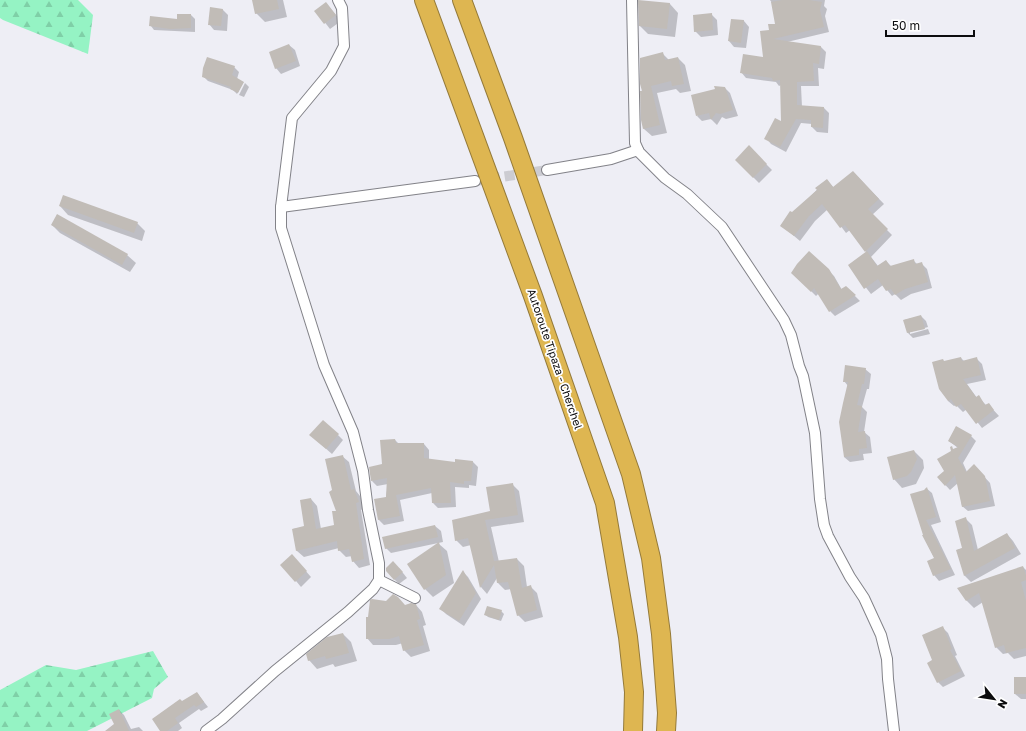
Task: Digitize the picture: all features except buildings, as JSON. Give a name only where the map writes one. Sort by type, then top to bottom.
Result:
[{"type":"highway","name":"Autoroute Tipaza - Cherchel","points":[[424,0],[533,296],[605,503],[628,637],[634,692],[633,731]]},
{"type":"highway","points":[[462,0],[513,138],[631,474],[651,558],[660,626],[667,713],[666,731]]},
{"type":"street","points":[[206,731],[348,612],[373,589],[379,580],[379,563],[368,510],[363,471],[353,432],[324,365],[281,228],[281,207],[292,118],[331,71],[344,46],[342,8],[338,0]]},
{"type":"street","points":[[632,0],[635,143],[639,152],[665,178],[687,194],[722,227],[784,320],[791,335],[803,376],[815,433],[820,499],[824,525],[828,536],[850,577],[864,598],[881,635],[887,659],[894,731]]},
{"type":"street","points":[[547,170],[611,159],[638,150]]},
{"type":"street","points":[[281,207],[475,181]]},
{"type":"street","points":[[379,580],[415,598]]},
{"type":"green space","points":[[0,0],[78,0],[93,15],[88,54],[3,20],[0,18]]},
{"type":"green space","points":[[153,651],[168,677],[154,689],[152,698],[87,731],[0,731],[0,690],[46,665],[76,670]]},
{"type":"tunnel","points":[[475,181],[547,170]]}]
